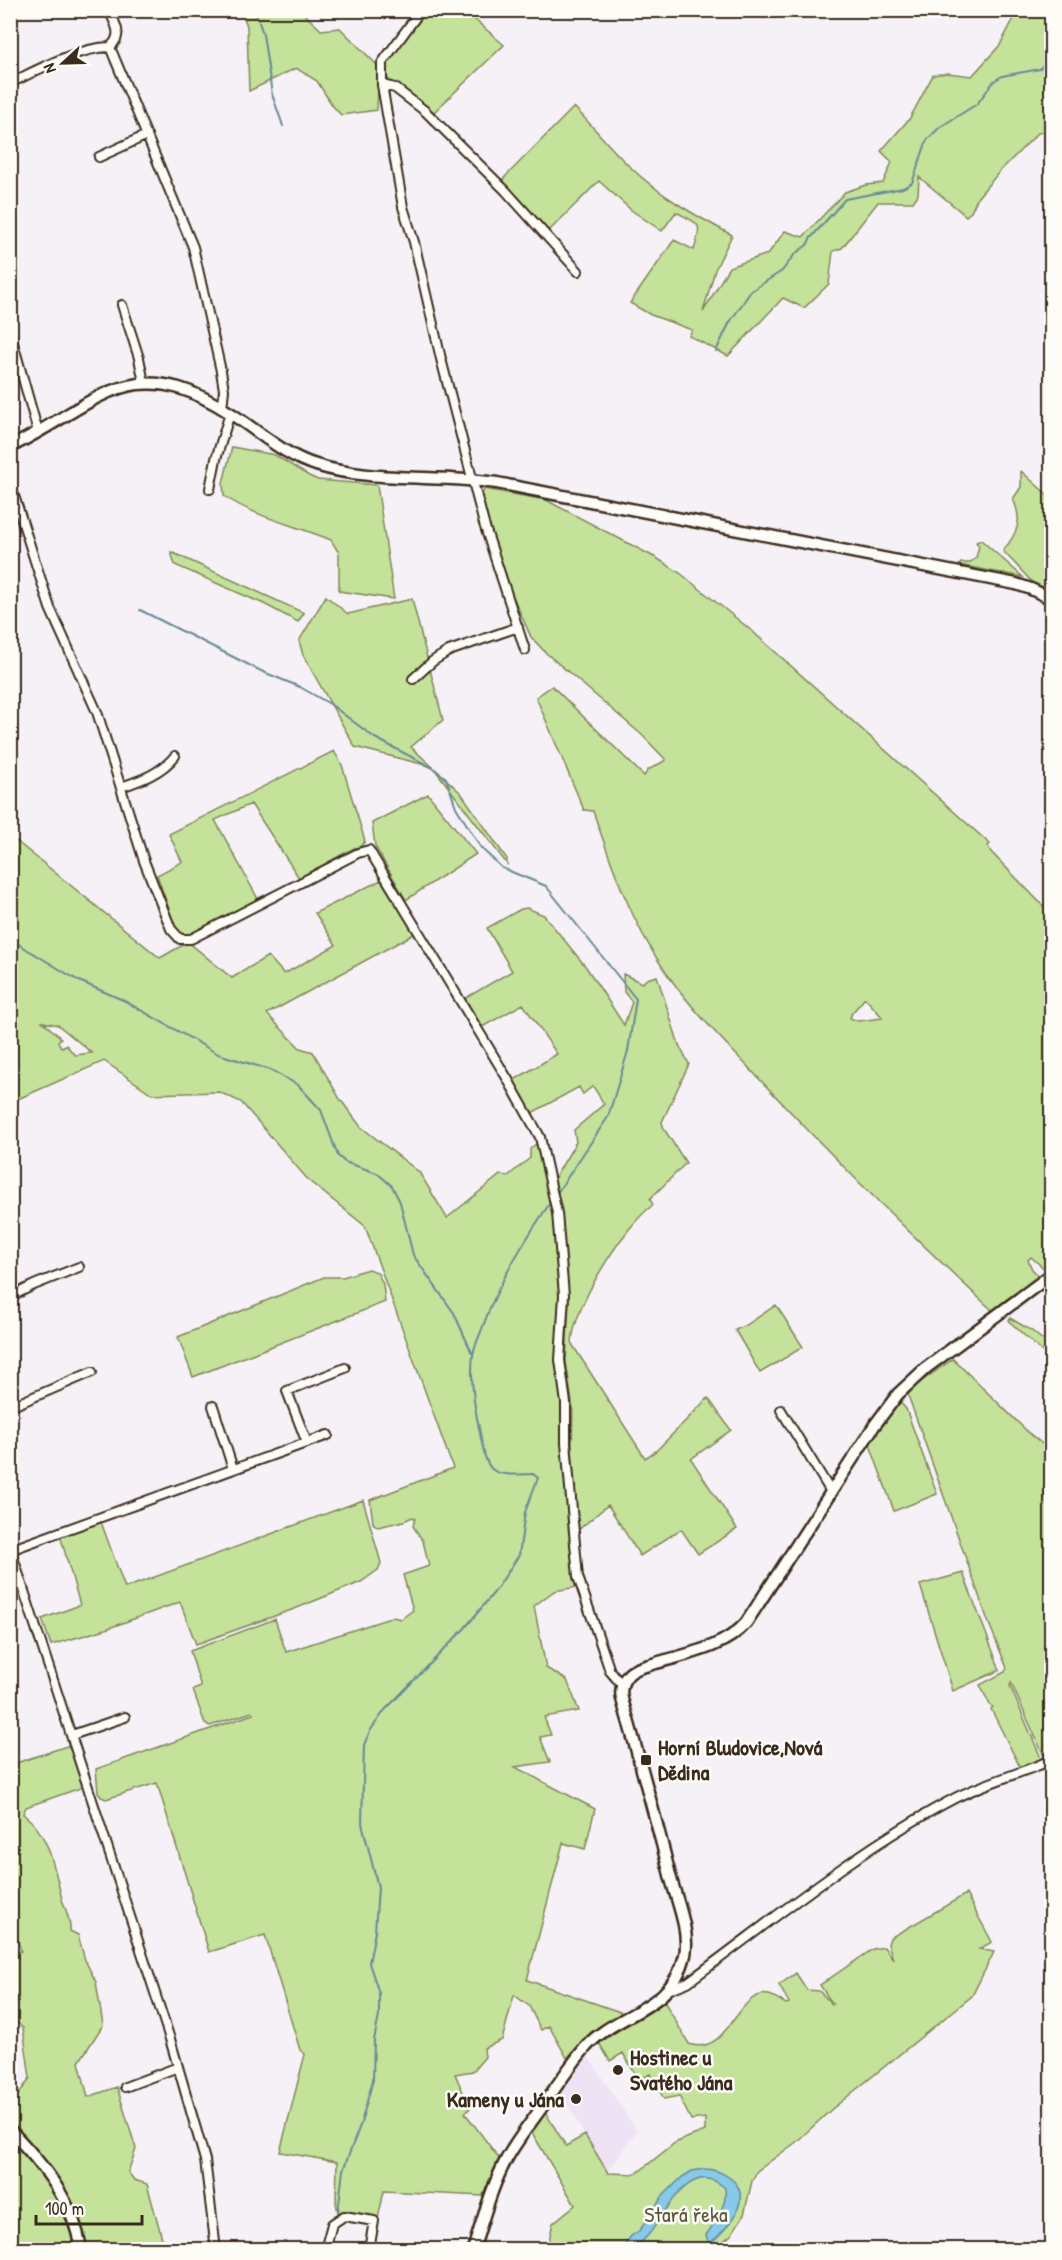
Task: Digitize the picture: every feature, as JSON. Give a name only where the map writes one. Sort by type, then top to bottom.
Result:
[{"type":"street","points":[[10,83],[56,62],[97,48],[110,47],[117,40],[118,33],[109,10]]},
{"type":"street","points":[[421,10],[382,63],[382,85],[403,207],[414,242],[441,359],[484,524],[525,650]]},
{"type":"street","points":[[110,47],[193,247],[221,371],[226,410],[210,489]]},
{"type":"street","points":[[382,85],[395,88],[425,111],[505,190],[578,271]]},
{"type":"street","points":[[99,157],[147,135]]},
{"type":"street","points":[[122,304],[139,358],[144,383]]},
{"type":"street","points":[[10,332],[38,432]]},
{"type":"street","points":[[10,447],[97,397],[122,387],[144,383],[168,385],[187,390],[226,410],[291,454],[316,465],[411,478],[474,480],[1016,584],[1052,599]]},
{"type":"street","points":[[10,483],[51,608],[97,712],[144,861],[171,929],[180,939],[191,939],[358,853],[369,850],[507,1078],[540,1137],[556,1213],[564,1295],[560,1360],[566,1403],[567,1454],[578,1577],[610,1671],[622,1685]]},
{"type":"street","points":[[413,679],[433,661],[449,651],[518,627]]},
{"type":"street","points":[[121,787],[165,767],[175,756]]},
{"type":"street","points":[[10,1297],[79,1267]]},
{"type":"street","points":[[668,1990],[680,1969],[685,1954],[685,1939],[648,1788],[622,1699],[622,1685],[629,1673],[719,1643],[736,1633],[751,1614],[883,1413],[902,1389],[926,1368],[1052,1274]]},
{"type":"street","points":[[307,1443],[287,1391],[345,1368]]},
{"type":"street","points":[[10,1407],[92,1372]]},
{"type":"street","points":[[213,1406],[233,1468]]},
{"type":"street","points":[[781,1410],[831,1492]]},
{"type":"street","points":[[216,2250],[206,2160],[150,1973],[11,1549],[328,1435]]},
{"type":"street","points":[[72,1736],[125,1717]]},
{"type":"street","points":[[473,2250],[506,2159],[580,2055],[599,2034],[646,2009],[668,1990],[688,1982],[852,1862],[902,1829],[957,1797],[1044,1763],[1052,1764]]},
{"type":"street","points":[[125,2087],[178,2067]]},
{"type":"street","points":[[10,2130],[64,2196],[75,2222],[81,2250]]},
{"type":"street","points":[[325,2250],[332,2224],[344,2216],[374,2221],[369,2250]]},
{"type":"shaded area","points":[[586,2053],[637,2131],[607,2173],[560,2092],[579,2060]]},
{"type":"green space","points":[[241,11],[301,11],[321,30],[340,28],[379,67],[377,110],[341,115],[317,81],[296,68],[249,91],[247,26]]},
{"type":"green space","points":[[425,11],[465,11],[504,45],[434,112],[388,79],[385,71],[393,54],[416,27]]},
{"type":"green space","points":[[1025,11],[1051,11],[1051,131],[1038,133],[1000,171],[978,197],[971,212],[966,216],[919,177],[918,195],[913,202],[878,202],[842,248],[833,251],[829,284],[804,308],[783,298],[728,356],[689,336],[692,330],[651,315],[630,303],[674,240],[694,250],[699,229],[695,222],[676,212],[662,231],[631,210],[599,181],[549,231],[502,180],[574,107],[621,158],[652,186],[691,212],[732,235],[715,270],[703,312],[729,267],[768,254],[785,231],[803,237],[845,192],[866,185],[883,183],[892,162],[881,151],[910,118],[933,75],[947,73],[972,76],[1000,45],[1015,16]]},
{"type":"green space","points":[[232,447],[275,455],[318,480],[377,485],[394,599],[339,591],[339,553],[331,540],[263,516],[224,496],[223,483]]},
{"type":"green space","points":[[1021,471],[1051,498],[1051,593],[1033,583],[1003,551],[1017,526],[1018,514],[1013,499],[1021,487]]},
{"type":"green space","points":[[484,489],[546,500],[680,573],[752,631],[990,844],[988,846],[991,852],[1051,914],[1051,1267],[1047,1271],[1031,1257],[1028,1260],[1032,1269],[1040,1277],[993,1311],[820,1143],[711,1028],[674,984],[651,949],[623,892],[593,811],[584,810],[536,697],[552,686],[644,776],[648,770],[666,760],[642,735],[546,653],[531,637],[510,590],[486,515],[482,495]],"holes":[[[865,998],[882,1017],[858,1021],[850,1018]]]},
{"type":"green space","points":[[981,540],[1023,577],[959,565],[969,563],[976,558],[979,546],[976,542]]},
{"type":"green space","points":[[171,552],[304,613],[298,622],[264,604],[175,565]]},
{"type":"green space","points":[[326,596],[348,614],[412,599],[443,720],[411,747],[433,767],[355,747],[303,655],[299,641]]},
{"type":"green space","points":[[334,751],[342,765],[365,841],[360,847],[354,848],[299,878],[251,804],[215,820],[258,899],[188,937],[177,932],[157,875],[182,862],[169,834]]},
{"type":"green space","points":[[434,768],[461,793],[507,859],[507,864]]},
{"type":"green space","points":[[428,794],[476,854],[406,900],[375,846],[372,823]]},
{"type":"green space","points":[[10,836],[160,958],[188,942],[232,978],[268,956],[284,974],[336,945],[315,913],[381,880],[416,933],[267,1014],[300,1048],[313,1052],[340,1099],[361,1127],[419,1172],[447,1218],[500,1175],[508,1176],[530,1158],[530,1149],[537,1143],[550,1186],[576,1142],[574,1130],[604,1104],[593,1086],[583,1094],[579,1087],[530,1114],[511,1082],[557,1054],[523,1004],[484,1026],[480,1026],[464,999],[512,971],[487,928],[521,909],[527,908],[544,915],[586,967],[624,1025],[632,1002],[624,992],[623,974],[642,983],[657,976],[679,1045],[689,1064],[662,1122],[664,1129],[686,1163],[650,1199],[653,1205],[628,1231],[602,1269],[581,1310],[574,1329],[572,1344],[645,1458],[656,1451],[708,1398],[731,1430],[691,1459],[737,1529],[698,1554],[681,1529],[640,1556],[608,1505],[577,1531],[572,1447],[573,1409],[566,1362],[569,1300],[557,1212],[553,1216],[561,1311],[556,1358],[578,1587],[554,1591],[534,1606],[546,1668],[567,1680],[579,1711],[544,1717],[551,1735],[540,1737],[550,1762],[515,1767],[595,1809],[585,1849],[563,1843],[527,1980],[623,2013],[591,2032],[567,2058],[549,2026],[541,2030],[529,2006],[514,1995],[502,2040],[484,2048],[485,2057],[473,2071],[455,2074],[470,2108],[465,2113],[499,2158],[483,2196],[384,2191],[378,2219],[338,2212],[336,2203],[337,2162],[280,2152],[305,2054],[300,2050],[265,1935],[209,1952],[157,1783],[106,1799],[98,1792],[96,1769],[253,1714],[252,1712],[210,1726],[205,1724],[193,1690],[201,1687],[190,1651],[275,1619],[286,1652],[393,1617],[401,1619],[413,1610],[403,1575],[429,1566],[423,1541],[413,1526],[415,1518],[378,1527],[373,1523],[370,1500],[453,1468],[365,1226],[309,1181],[241,1102],[219,1092],[152,1094],[104,1061],[11,1102]],"holes":[[[43,1022],[58,1025],[92,1053],[75,1055],[66,1045],[61,1047],[58,1041],[61,1038]]]},
{"type":"green space","points":[[368,1269],[377,1272],[383,1284],[385,1302],[193,1377],[178,1337],[324,1277],[343,1277]]},
{"type":"green space","points":[[776,1305],[803,1347],[760,1373],[735,1330]]},
{"type":"green space","points":[[1010,1318],[1032,1331],[1051,1347],[1051,1360],[1011,1323]]},
{"type":"green space","points":[[953,1359],[1029,1433],[1051,1451],[1051,1761],[1044,1756],[1011,1683],[1010,1686],[1041,1758],[1021,1769],[991,1709],[993,1707],[980,1685],[1005,1672],[1007,1668],[988,1621],[908,1395],[912,1388]]},
{"type":"green space","points":[[898,1400],[906,1409],[937,1494],[894,1511],[869,1442]]},
{"type":"green space","points":[[363,1500],[381,1563],[378,1570],[361,1582],[297,1608],[196,1644],[180,1602],[106,1629],[51,1645],[42,1619],[80,1605],[60,1535],[101,1522],[125,1588]]},
{"type":"green space","points":[[963,1573],[1000,1670],[953,1691],[920,1585]]},
{"type":"green space","points":[[70,1745],[83,1787],[26,1807],[23,1814],[39,1831],[50,1852],[69,1918],[70,1931],[78,1935],[85,1960],[96,1982],[103,2025],[79,2062],[88,2097],[117,2087],[136,2149],[128,2172],[134,2180],[147,2184],[165,2249],[87,2249],[83,2229],[75,2210],[54,2174],[71,2223],[76,2249],[11,2249],[11,2098],[16,2098],[30,2078],[23,2028],[11,2017],[11,1955],[21,1951],[11,1917],[10,1758],[13,1764]]},
{"type":"green space","name":"Stará řeka","points":[[966,1894],[992,1942],[979,1949],[994,1952],[972,1996],[832,2109],[795,2143],[757,2171],[752,2181],[744,2215],[731,2235],[714,2249],[708,2249],[705,2246],[701,2250],[547,2249],[553,2223],[575,2205],[531,2131],[545,2112],[566,2146],[585,2135],[608,2173],[636,2174],[676,2142],[705,2131],[705,2118],[691,2120],[679,2096],[664,2099],[650,2074],[639,2080],[623,2053],[610,2061],[599,2043],[664,2001],[689,2044],[703,2046],[714,2041],[723,2033],[740,2011],[758,1996],[769,1995],[786,2004],[789,2003],[779,1985],[796,1973],[807,1990],[819,1991],[833,2005],[820,1985],[873,1949],[884,1947],[893,1959],[888,1944],[890,1938]]},
{"type":"water","points":[[715,2170],[730,2178],[740,2194],[740,2204],[736,2213],[724,2230],[709,2244],[706,2235],[723,2207],[725,2188],[712,2180],[701,2179],[690,2183],[681,2191],[636,2248],[610,2249],[618,2245],[624,2246],[631,2236],[640,2230],[662,2197],[682,2177],[692,2171]]},
{"type":"waterway","points":[[255,10],[263,34],[272,94],[283,126]]},
{"type":"waterway","points":[[716,351],[730,322],[751,291],[782,271],[845,199],[903,188],[912,183],[927,140],[940,127],[977,104],[994,81],[1002,76],[1040,69],[1052,55]]},
{"type":"waterway","points":[[140,610],[261,671],[300,687],[330,704],[375,738],[433,768],[446,778],[456,807],[481,848],[502,868],[546,886],[636,999],[628,1051],[608,1117],[555,1196]]},
{"type":"waterway","points":[[10,939],[79,981],[123,1000],[218,1054],[271,1070],[298,1085],[321,1110],[338,1156],[345,1162],[377,1173],[392,1186],[400,1202],[413,1255],[454,1313],[472,1353]]},
{"type":"waterway","points":[[338,2212],[343,2170],[361,2123],[373,2080],[374,2040],[379,2016],[379,1993],[369,1963],[375,1932],[378,1887],[362,1823],[364,1745],[370,1731],[385,1710],[465,1628],[496,1590],[519,1555],[525,1512],[538,1478],[533,1474],[498,1472],[488,1463],[474,1401],[473,1355],[488,1312],[504,1279],[552,1200]]},
{"type":"place","name":"Horní Bludovice,Nová Dědina","points":[[646,1760]]},
{"type":"place","name":"Hostinec u Svatého Jána","points":[[618,2070]]},
{"type":"place","name":"Kameny u Jána","points":[[576,2099]]}]
